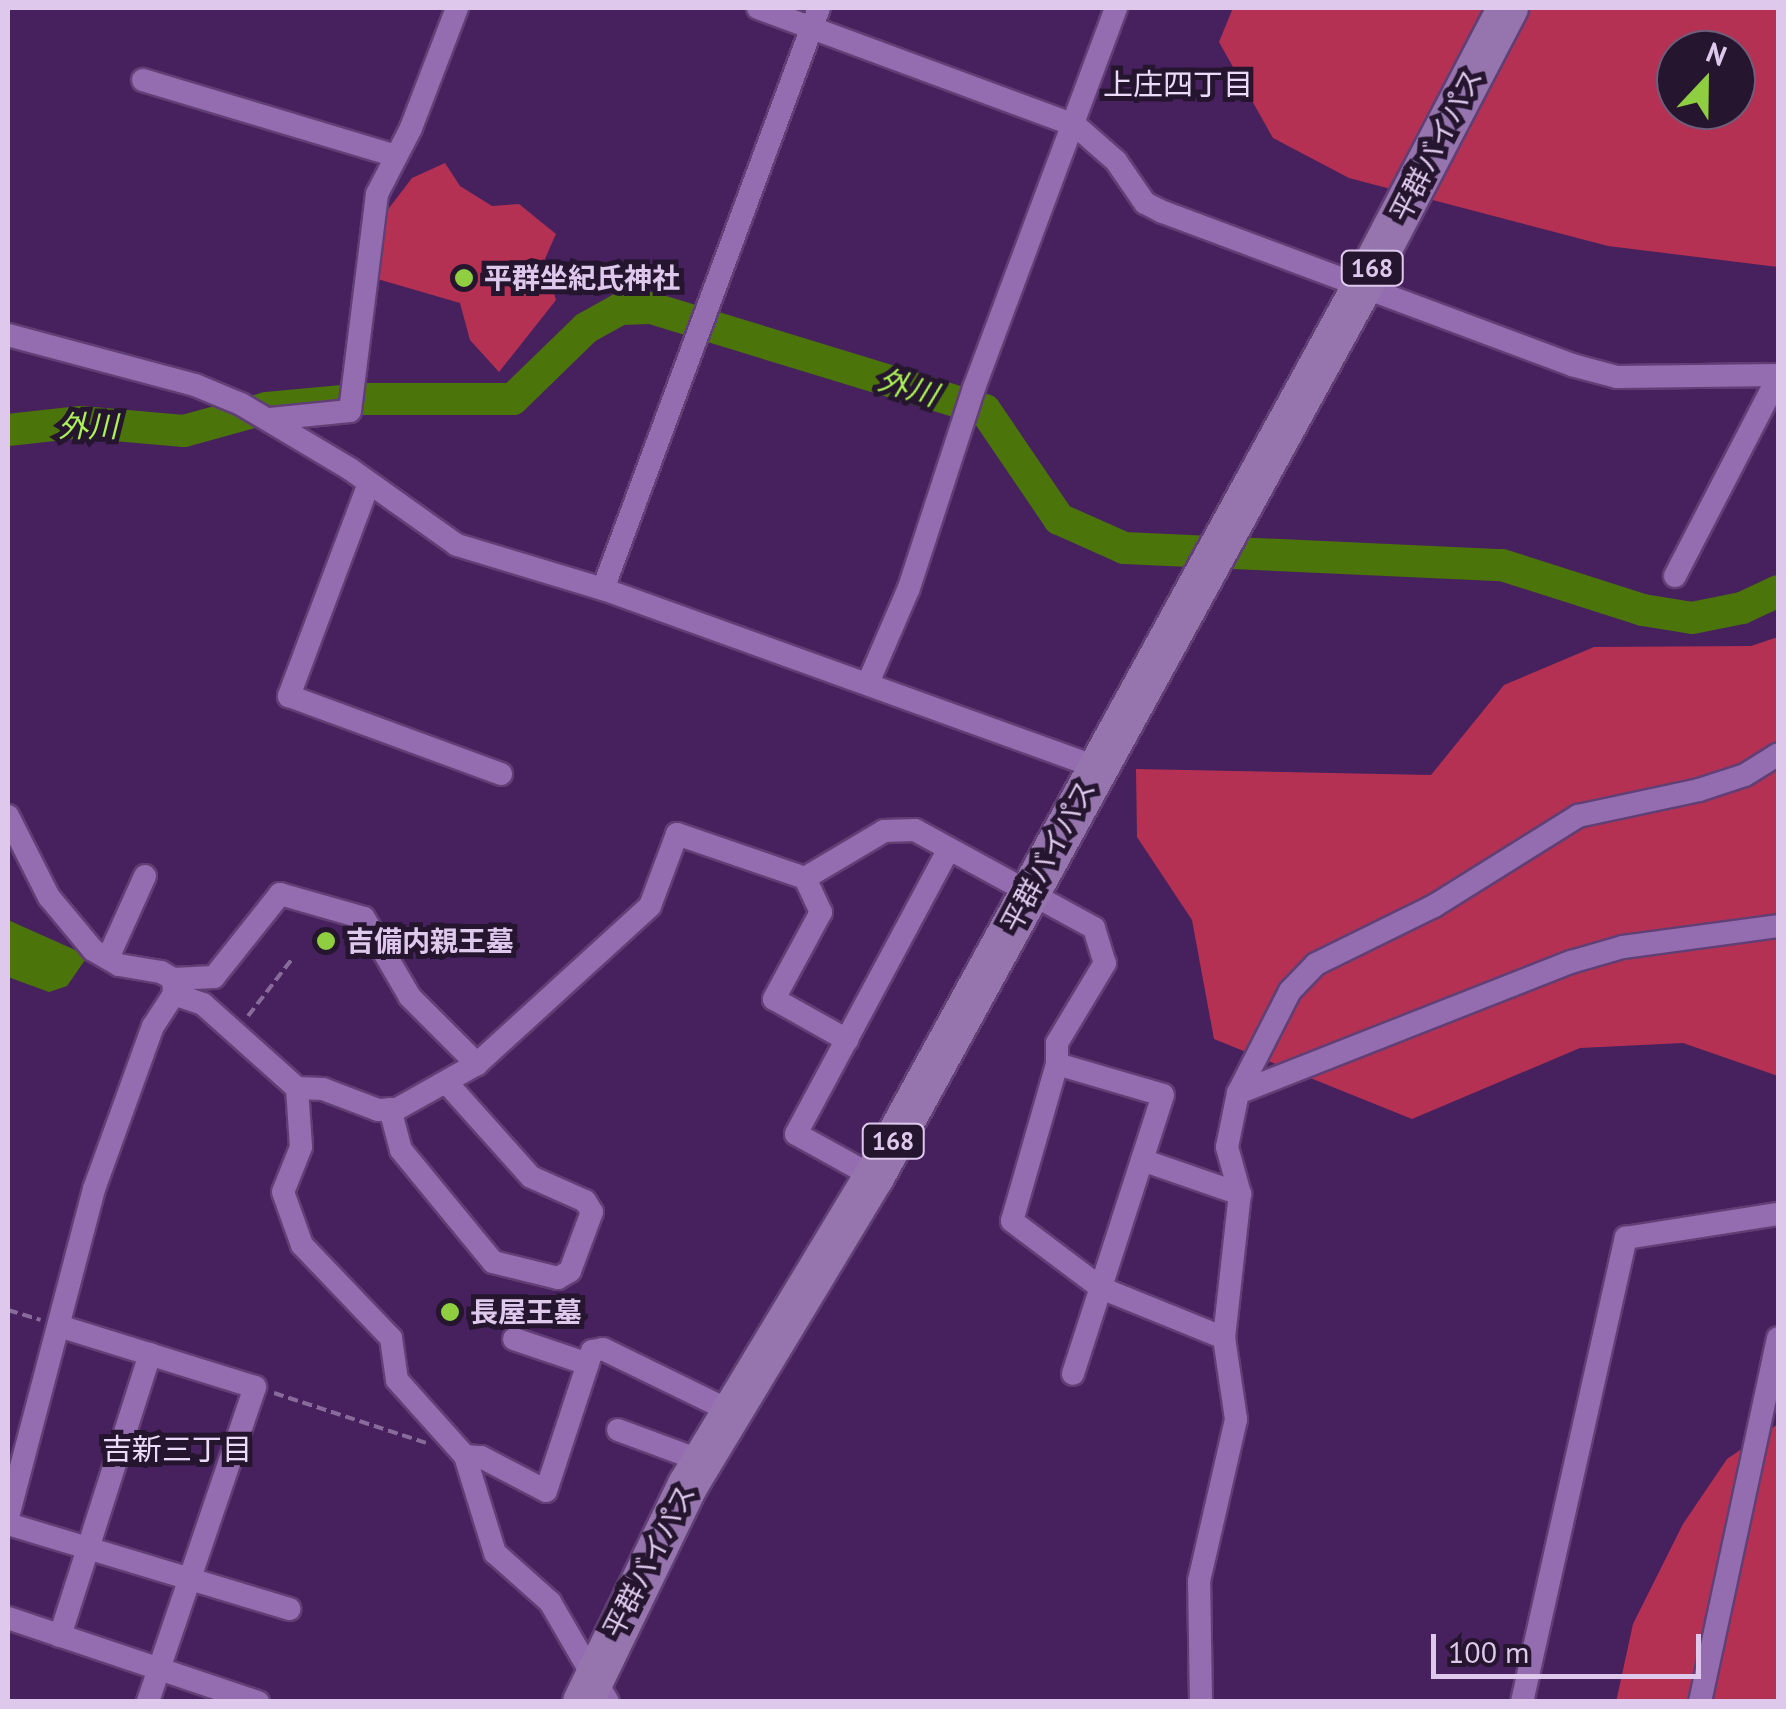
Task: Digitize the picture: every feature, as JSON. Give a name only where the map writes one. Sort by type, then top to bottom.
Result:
[{"type":"highway","name":"平群バイパス","points":[[595,1691],[702,1461],[874,1177],[1362,287],[1508,8]]},
{"type":"street","points":[[267,417],[351,402],[368,233],[392,155],[411,128],[457,8]]},
{"type":"street","points":[[758,8],[815,18],[1075,125],[1116,161],[1145,203],[1362,287],[1616,377],[1778,376],[1675,576]]},
{"type":"street","points":[[868,683],[1116,8]]},
{"type":"street","points":[[603,589],[815,18]]},
{"type":"street","points":[[143,80],[392,155]]},
{"type":"street","points":[[8,334],[158,374],[241,404],[370,483],[457,546],[603,589],[1096,768]]},
{"type":"street","points":[[370,483],[289,696],[501,774]]},
{"type":"street","points":[[1201,1702],[1200,1581],[1236,1419],[1224,1338],[1240,1194],[1227,1147],[1238,1093],[1290,991],[1316,964],[1434,906],[1578,816],[1699,790],[1746,774],[1778,754]]},
{"type":"street","points":[[8,816],[49,897],[93,950],[174,986],[203,1004],[297,1088],[390,1109],[448,1083],[476,1064],[650,906],[677,834],[805,878],[822,912],[774,999],[847,1040]]},
{"type":"street","points":[[805,878],[884,831],[915,830],[1094,928],[1104,963],[1056,1044],[1057,1064],[1012,1221],[1101,1288],[1224,1338]]},
{"type":"street","points":[[874,1177],[796,1134],[948,850]]},
{"type":"street","points":[[108,958],[145,876]]},
{"type":"street","points":[[289,1609],[8,1520],[94,1189],[153,1026],[174,986],[214,977],[280,894],[364,918],[410,996],[476,1064]]},
{"type":"street","points":[[1238,1093],[1571,962],[1623,947],[1778,926]]},
{"type":"street","points":[[1057,1064],[1163,1096],[1072,1374]]},
{"type":"street","points":[[390,1109],[401,1150],[493,1262],[558,1278],[570,1272],[592,1212],[585,1201],[531,1177],[448,1083]]},
{"type":"street","points":[[297,1088],[302,1147],[283,1192],[302,1244],[374,1314],[392,1338],[397,1380],[465,1456],[496,1553],[550,1602],[595,1691]]},
{"type":"street","points":[[1142,1160],[1240,1194]]},
{"type":"street","points":[[1522,1702],[1626,1238],[1778,1214]]},
{"type":"street","points":[[59,1326],[255,1387],[148,1702]]},
{"type":"street","points":[[1700,1702],[1778,1338]]},
{"type":"street","points":[[514,1339],[588,1364]]},
{"type":"street","points":[[465,1456],[481,1457],[546,1491],[592,1351],[603,1349],[732,1412]]},
{"type":"street","points":[[60,1636],[150,1354]]},
{"type":"street","points":[[618,1430],[702,1461]]},
{"type":"street","points":[[8,1618],[258,1702]]},
{"type":"path","points":[[236,1032],[292,959]]},
{"type":"path","points":[[8,1310],[59,1326]]},
{"type":"path","points":[[255,1387],[465,1456]]},
{"type":"shaded area","points":[[1233,8],[1778,8],[1778,267],[1608,246],[1349,178],[1273,138],[1219,42]]},
{"type":"shaded area","points":[[445,163],[460,186],[492,206],[519,204],[556,234],[544,261],[556,300],[499,372],[470,340],[460,303],[374,278],[386,212],[412,178]]},
{"type":"shaded area","points":[[1778,637],[1778,1076],[1683,1043],[1580,1048],[1412,1119],[1214,1039],[1192,920],[1137,837],[1136,769],[1431,775],[1504,685],[1594,647],[1751,646]]},
{"type":"shaded area","points":[[8,920],[82,953],[85,960],[67,986],[49,992],[8,977]]},
{"type":"shaded area","points":[[1778,1424],[1778,1701],[1616,1702],[1633,1624],[1683,1524],[1727,1459]]},
{"type":"waterway","name":"外川","points":[[8,430],[81,422],[184,431],[267,408],[362,399],[513,399],[586,328],[620,309],[651,308],[985,410],[1059,519],[1124,548],[1502,565],[1643,610],[1692,618],[1742,608],[1778,591]]},
{"type":"place","name":"平群坐紀氏神社","points":[[464,278]]},
{"type":"place","name":"吉備内親王墓","points":[[326,941]]},
{"type":"place","name":"長屋王墓","points":[[450,1312]]},
{"type":"district","name":"上庄四丁目","points":[[1178,84]]},
{"type":"district","name":"吉新三丁目","points":[[177,1449]]}]
